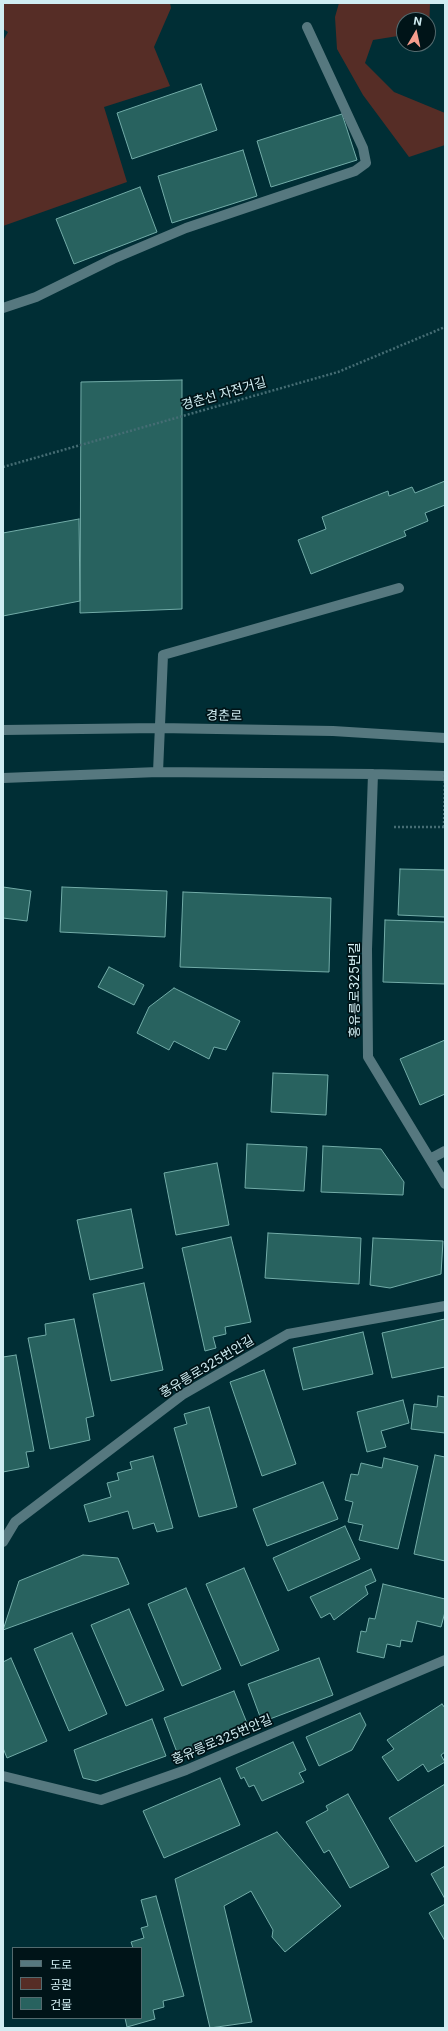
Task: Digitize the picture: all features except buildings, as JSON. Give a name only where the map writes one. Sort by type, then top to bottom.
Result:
[{"type":"street","points":[[3,308],[36,297],[113,259],[186,228],[355,170],[366,163],[363,148],[307,27]]},
{"type":"street","points":[[158,772],[163,656],[399,588]]},
{"type":"street","name":"경춘로","points":[[3,730],[159,728],[333,731],[445,738]]},
{"type":"street","points":[[3,778],[158,772],[445,776]]},
{"type":"street","name":"홍유릉로325번길","points":[[374,774],[367,949],[368,1057],[445,1184]]},
{"type":"street","points":[[430,1159],[445,1151]]},
{"type":"street","name":"홍유릉로325번안길","points":[[3,1542],[15,1522],[182,1395],[288,1334],[445,1306]]},
{"type":"street","name":"홍유릉로325번안길","points":[[3,1776],[101,1800],[186,1770],[445,1660]]},
{"type":"path","name":"경춘선 자전거길","points":[[3,467],[338,372],[445,327]]},
{"type":"path","points":[[392,827],[444,827],[445,773]]},
{"type":"green space","points":[[3,3],[170,3],[171,8],[154,47],[170,86],[104,107],[127,182],[3,226],[3,41],[8,32],[3,29]]},
{"type":"green space","points":[[339,3],[430,3],[430,12],[396,12],[396,36],[373,40],[365,63],[394,92],[445,113],[445,145],[409,157],[363,95],[337,49],[335,17]]}]
